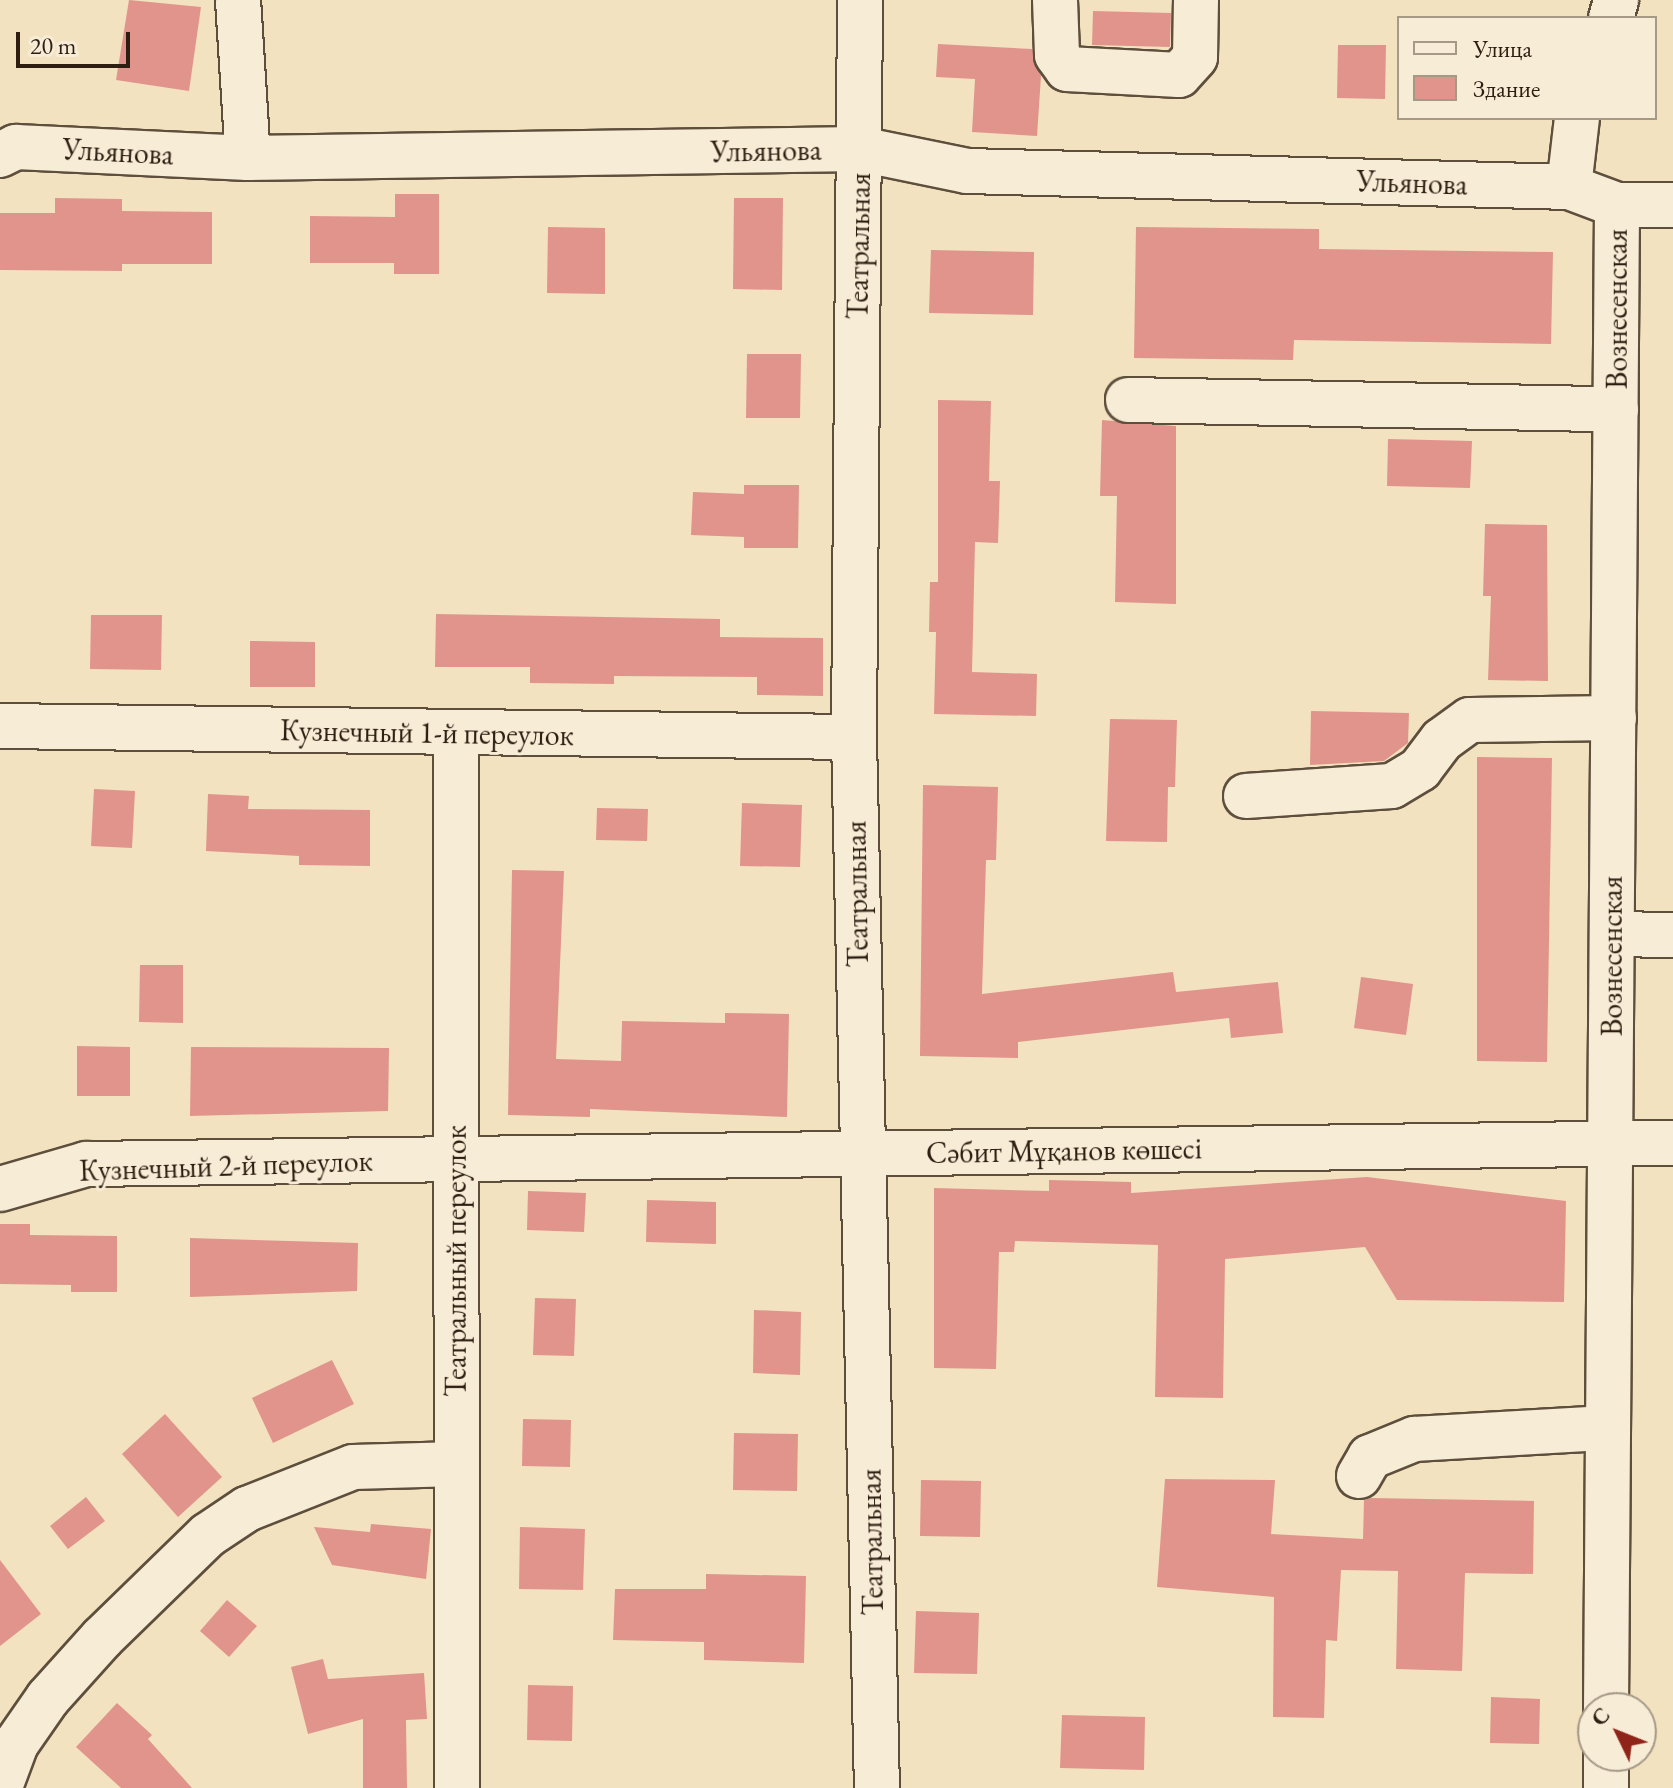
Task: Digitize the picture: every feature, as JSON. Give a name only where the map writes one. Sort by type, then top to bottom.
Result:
[{"type":"street","points":[[238,0],[248,158]]},
{"type":"street","name":"Театральная","points":[[860,0],[854,737],[877,1788]]},
{"type":"street","points":[[1055,0],[1057,55],[1067,69],[1179,75],[1195,57],[1196,0]]},
{"type":"street","points":[[1569,187],[1577,120]]},
{"type":"street","name":"Ульянова","points":[[5,147],[248,158],[860,149],[967,171],[1569,187],[1617,205],[1673,205]]},
{"type":"street","name":"Вознесенская","points":[[1606,1692],[1617,205]]},
{"type":"street","points":[[1128,400],[1616,409]]},
{"type":"street","points":[[1246,796],[1392,786],[1420,769],[1442,740],[1470,720],[1614,718]]},
{"type":"street","name":"Кузнечный 1-й переулок","points":[[0,726],[854,737]]},
{"type":"street","name":"Театральный переулок","points":[[456,734],[457,1788]]},
{"type":"street","points":[[1613,934],[1673,935]]},
{"type":"street","name":"Сәбит Мұқанов көшесі","points":[[456,1160],[1673,1143]]},
{"type":"street","name":"Кузнечный 2-й переулок","points":[[0,1189],[86,1164],[456,1160]]},
{"type":"street","points":[[1359,1476],[1370,1457],[1414,1439],[1607,1428]]},
{"type":"street","points":[[0,1787],[16,1744],[48,1698],[102,1638],[208,1535],[247,1509],[353,1467],[457,1464]]},
{"type":"building","points":[[129,0],[201,7],[189,91],[116,80]]},
{"type":"building","points":[[1093,11],[1171,13],[1170,47],[1092,45]]},
{"type":"building","points":[[938,44],[1032,49],[1041,76],[1037,136],[972,132],[975,79],[936,77]]},
{"type":"building","points":[[1338,45],[1386,45],[1385,99],[1337,98]]},
{"type":"building","points":[[395,194],[439,194],[439,274],[394,274],[394,263],[310,263],[310,216],[395,217]]},
{"type":"building","points":[[55,198],[122,199],[122,211],[212,212],[212,264],[122,264],[122,271],[0,270],[0,213],[55,213]]},
{"type":"building","points":[[734,198],[783,198],[782,290],[733,289]]},
{"type":"building","points":[[548,227],[605,228],[605,294],[547,293]]},
{"type":"building","points":[[1136,227],[1319,229],[1319,249],[1553,252],[1551,344],[1294,340],[1293,360],[1134,358]]},
{"type":"building","points":[[931,250],[1034,252],[1033,315],[929,313]]},
{"type":"building","points":[[747,354],[801,354],[800,418],[746,418]]},
{"type":"building","points":[[938,400],[991,401],[989,481],[1000,481],[998,543],[975,542],[972,672],[1037,674],[1036,716],[934,714],[936,632],[929,632],[930,582],[938,582]]},
{"type":"building","points":[[1102,420],[1176,426],[1176,604],[1115,602],[1117,496],[1100,496]]},
{"type":"building","points":[[1388,439],[1472,441],[1470,488],[1387,486]]},
{"type":"building","points":[[744,485],[799,485],[798,548],[744,548],[744,537],[691,535],[693,492],[744,494]]},
{"type":"building","points":[[1485,524],[1547,525],[1548,681],[1488,680],[1491,596],[1483,596]]},
{"type":"building","points":[[436,614],[720,619],[720,637],[823,638],[823,696],[757,695],[757,677],[614,676],[614,684],[530,683],[530,667],[435,667]]},
{"type":"building","points":[[91,615],[162,615],[161,670],[90,669]]},
{"type":"building","points":[[250,641],[315,642],[315,687],[250,687]]},
{"type":"building","points":[[1311,711],[1409,713],[1408,743],[1384,761],[1310,765]]},
{"type":"building","points":[[1110,719],[1177,720],[1175,787],[1168,787],[1167,842],[1106,841]]},
{"type":"building","points":[[1477,757],[1552,758],[1547,1062],[1477,1061]]},
{"type":"building","points":[[923,785],[998,787],[996,860],[986,860],[982,994],[1173,972],[1176,992],[1278,982],[1283,1033],[1231,1038],[1229,1018],[1018,1042],[1018,1058],[920,1056]]},
{"type":"building","points":[[94,789],[135,791],[132,848],[91,846]]},
{"type":"building","points":[[208,794],[249,796],[248,809],[370,810],[370,866],[299,865],[299,856],[206,851]]},
{"type":"building","points":[[742,803],[802,805],[800,867],[740,866]]},
{"type":"building","points":[[597,808],[648,809],[647,841],[596,840]]},
{"type":"building","points":[[512,870],[564,871],[556,1059],[621,1061],[622,1021],[725,1023],[725,1013],[789,1014],[787,1117],[590,1109],[590,1117],[508,1115]]},
{"type":"building","points":[[140,965],[183,965],[183,1023],[139,1022]]},
{"type":"building","points":[[1361,977],[1413,984],[1406,1035],[1354,1028]]},
{"type":"building","points":[[77,1046],[130,1047],[130,1096],[77,1096]]},
{"type":"building","points":[[191,1047],[389,1048],[388,1111],[190,1116]]},
{"type":"building","points":[[1367,1177],[1566,1201],[1564,1302],[1397,1300],[1365,1247],[1225,1259],[1223,1398],[1155,1397],[1158,1245],[1015,1241],[1014,1252],[999,1252],[996,1369],[934,1368],[934,1188],[1049,1191],[1049,1180],[1131,1182],[1131,1193]]},
{"type":"building","points":[[528,1191],[586,1193],[584,1232],[527,1230]]},
{"type":"building","points":[[647,1200],[716,1202],[716,1244],[646,1242]]},
{"type":"building","points":[[0,1224],[30,1224],[30,1235],[117,1236],[117,1292],[71,1292],[71,1285],[0,1284]]},
{"type":"building","points":[[190,1238],[358,1243],[357,1291],[190,1297]]},
{"type":"building","points":[[535,1298],[576,1299],[574,1356],[533,1355]]},
{"type":"building","points":[[754,1310],[801,1312],[800,1375],[753,1373]]},
{"type":"building","points":[[332,1360],[354,1404],[273,1443],[252,1398]]},
{"type":"building","points":[[165,1414],[222,1477],[178,1517],[122,1454]]},
{"type":"building","points":[[523,1419],[571,1420],[570,1467],[522,1466]]},
{"type":"building","points":[[734,1433],[798,1434],[797,1491],[733,1490]]},
{"type":"building","points":[[1165,1479],[1275,1480],[1271,1534],[1363,1539],[1364,1500],[1371,1498],[1534,1501],[1533,1574],[1465,1573],[1462,1671],[1396,1669],[1398,1571],[1341,1570],[1337,1641],[1326,1640],[1324,1718],[1273,1717],[1274,1597],[1157,1587]]},
{"type":"building","points":[[921,1480],[981,1481],[980,1537],[920,1536]]},
{"type":"building","points":[[86,1497],[105,1521],[68,1549],[50,1526]]},
{"type":"building","points":[[371,1524],[431,1529],[426,1579],[332,1565],[314,1527],[370,1532]]},
{"type":"building","points":[[520,1527],[585,1529],[583,1590],[519,1589]]},
{"type":"building","points":[[0,1560],[41,1614],[0,1646]]},
{"type":"building","points":[[706,1574],[806,1576],[804,1663],[704,1660],[704,1642],[613,1640],[615,1589],[706,1589]]},
{"type":"building","points":[[227,1600],[257,1626],[229,1657],[200,1631]]},
{"type":"building","points":[[916,1611],[979,1613],[977,1674],[914,1673]]},
{"type":"building","points":[[323,1659],[328,1679],[424,1673],[427,1719],[406,1720],[407,1788],[363,1788],[363,1719],[308,1734],[291,1667]]},
{"type":"building","points":[[528,1685],[573,1686],[572,1741],[527,1740]]},
{"type":"building","points":[[1491,1697],[1540,1699],[1539,1744],[1490,1743]]},
{"type":"building","points":[[117,1703],[152,1735],[148,1739],[192,1788],[121,1788],[76,1747]]},
{"type":"building","points":[[1062,1715],[1145,1717],[1144,1770],[1060,1768]]}]
